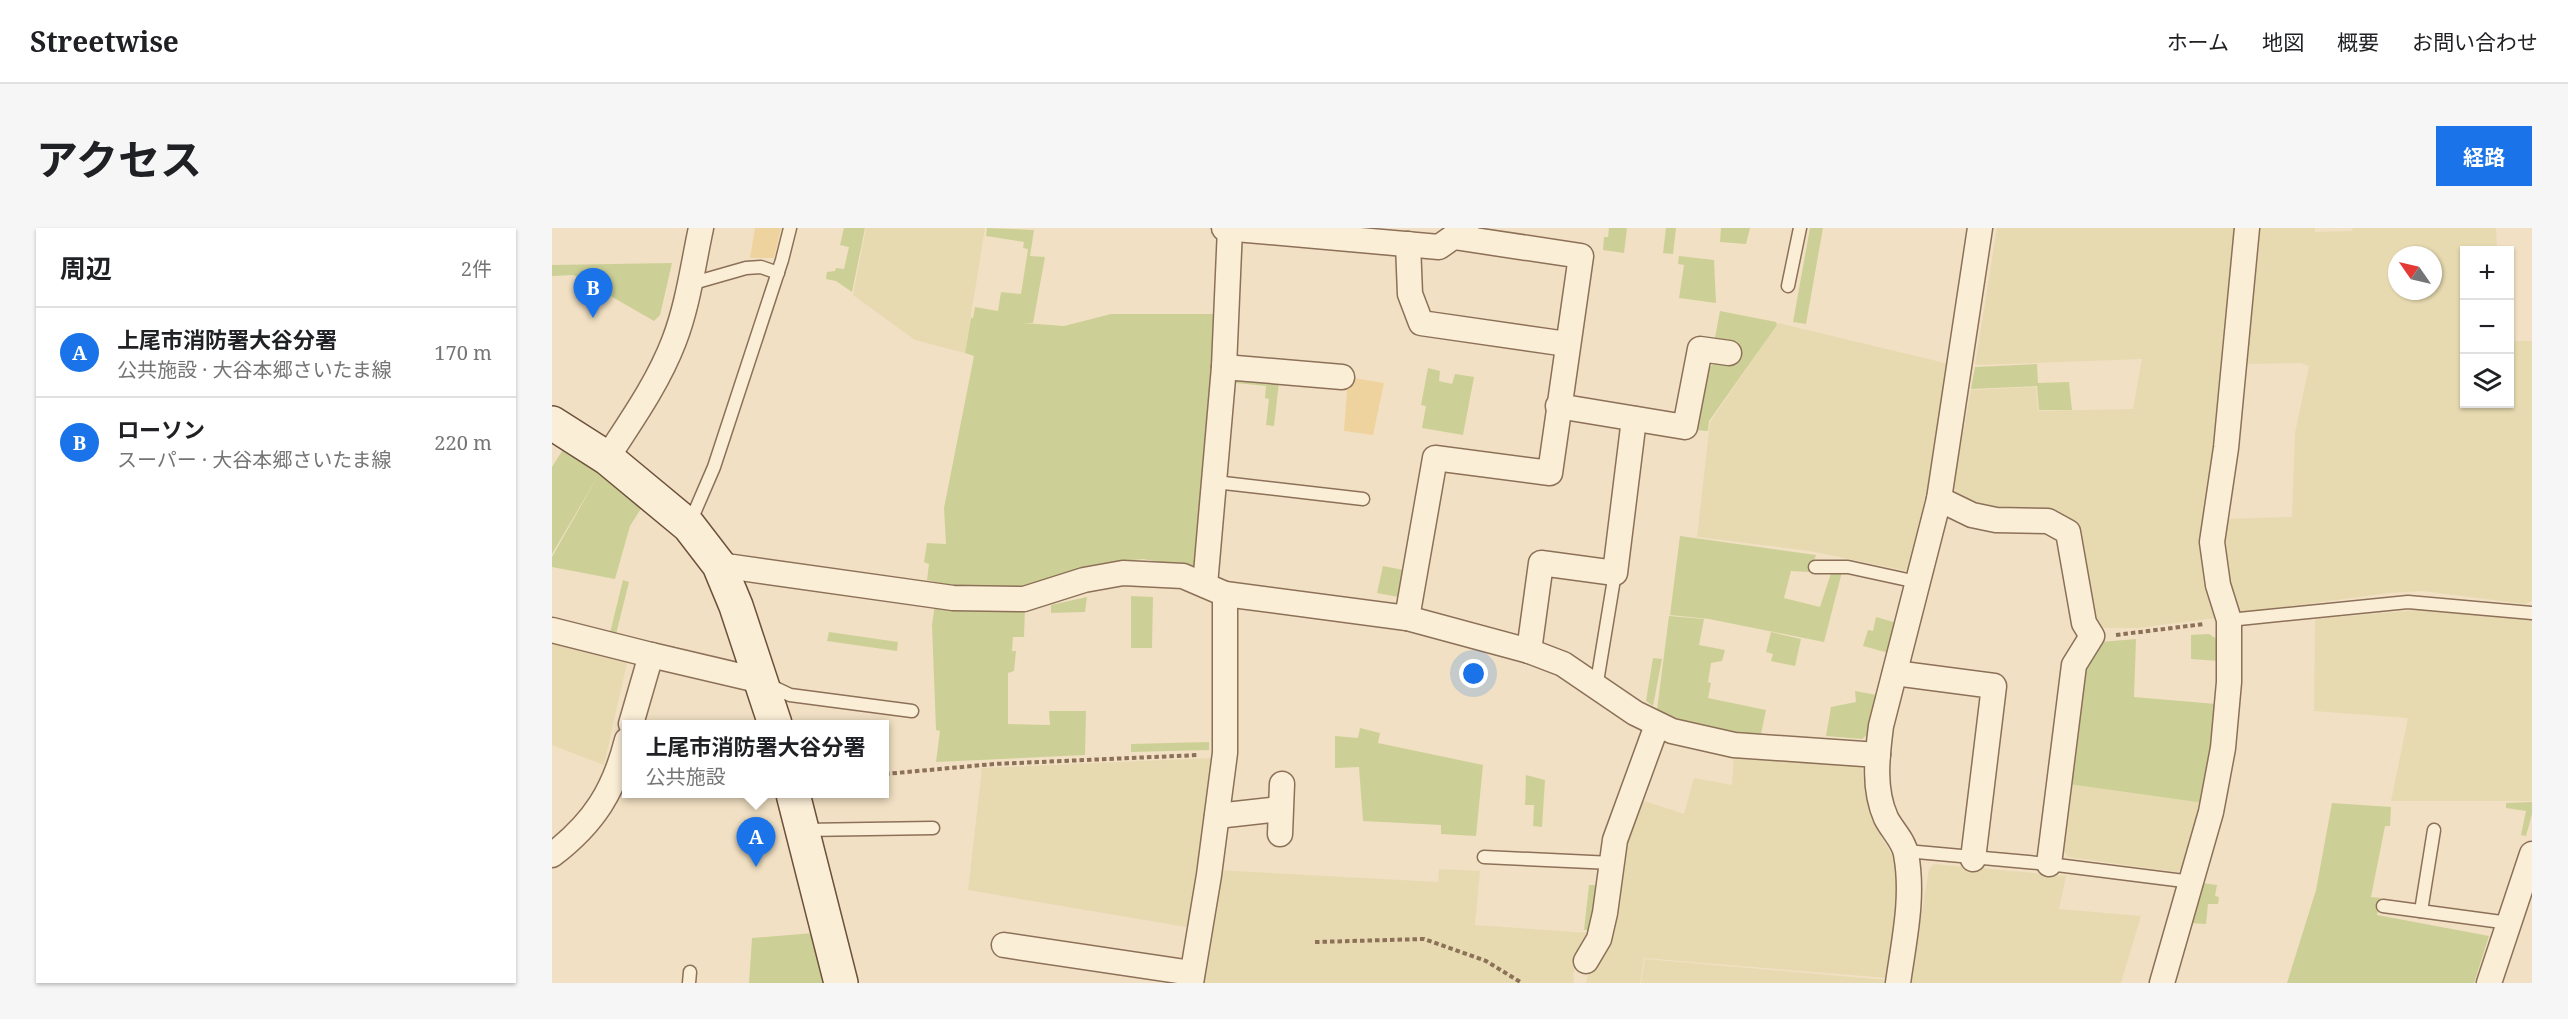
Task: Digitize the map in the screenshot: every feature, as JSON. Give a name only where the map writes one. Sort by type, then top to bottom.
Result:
[{"type":"main road","points":[[552,423],[607,458],[689,526],[719,565],[736,606],[774,720]]},
{"type":"main road","points":[[794,798],[841,983]]},
{"type":"street","points":[[607,458],[647,395],[674,341],[690,284],[701,228]]},
{"type":"street","points":[[1224,228],[1439,247],[1460,233],[1581,256],[1550,473],[1435,458],[1407,618]]},
{"type":"street","points":[[1004,945],[1192,978],[1225,753],[1215,589],[1215,482],[1224,367],[1230,228]]},
{"type":"street","points":[[1898,983],[1910,901],[1906,851],[1886,817],[1877,781],[1881,726],[1939,499],[1980,228]]},
{"type":"street","points":[[2162,983],[2211,812],[2223,748],[2229,682],[2229,620],[2218,585],[2212,542],[2226,448],[2247,228]]},
{"type":"street","points":[[1408,244],[1410,294],[1421,323],[1568,344]]},
{"type":"street","points":[[1558,406],[1685,427],[1700,349],[1729,353]]},
{"type":"street","points":[[1224,367],[1342,377]]},
{"type":"street","points":[[1529,651],[1541,563],[1615,573],[1634,419]]},
{"type":"street","points":[[1939,499],[1972,515],[1996,520],[2048,521],[2068,532],[2084,623],[2092,636],[2074,665],[2049,864]]},
{"type":"street","points":[[719,565],[953,598],[1024,598],[1084,580],[1123,573],[1183,576],[1215,589],[1407,618],[1529,651],[1563,664],[1596,688],[1657,725],[1734,745],[1878,755]]},
{"type":"street","points":[[552,630],[762,681]]},
{"type":"street","points":[[632,720],[651,655]]},
{"type":"street","points":[[1895,673],[1994,686],[1973,859]]},
{"type":"street","points":[[1586,961],[1599,939],[1615,840],[1657,725]]},
{"type":"street","points":[[552,855],[579,832],[598,810],[612,786],[622,755]]},
{"type":"street","points":[[1280,834],[1282,784]]},
{"type":"street","points":[[1217,816],[1280,809]]},
{"type":"street","points":[[2489,983],[2532,854]]},
{"type":"lane","points":[[689,526],[714,467],[778,273],[790,228]]},
{"type":"lane","points":[[1788,286],[1800,228]]},
{"type":"lane","points":[[690,284],[746,268],[760,267],[778,273]]},
{"type":"lane","points":[[1215,482],[1363,499]]},
{"type":"lane","points":[[1815,567],[1848,567],[1917,582]]},
{"type":"lane","points":[[1596,688],[1615,573]]},
{"type":"lane","points":[[2229,620],[2408,602],[2532,613]]},
{"type":"lane","points":[[762,681],[790,695],[912,711]]},
{"type":"lane","points":[[803,830],[933,828]]},
{"type":"lane","points":[[2421,911],[2434,830]]},
{"type":"lane","points":[[1906,851],[1973,859],[2049,864],[2192,882]]},
{"type":"lane","points":[[1484,857],[1612,863]]},
{"type":"lane","points":[[2383,906],[2509,923]]},
{"type":"path","points":[[2092,636],[2229,620]]},
{"type":"path","points":[[889,774],[994,764],[1225,753]]},
{"type":"path","points":[[1315,942],[1424,939],[1486,961],[1522,983]]},
{"type":"shaded area","points":[[866,228],[985,228],[965,353],[915,340],[853,295]]},
{"type":"shaded area","points":[[1997,228],[2240,228],[2218,614],[2215,618],[2138,628],[2102,628],[2095,619],[2083,573],[2075,521],[2001,512],[1960,501],[1953,487],[1971,390],[2036,387],[2038,411],[2133,409],[2142,359],[1975,365]]},
{"type":"shaded area","points":[[2254,228],[2315,228],[2315,232],[2352,231],[2353,228],[2496,228],[2497,246],[2460,246],[2460,408],[2514,408],[2514,341],[2532,341],[2532,601],[2525,604],[2422,591],[2389,593],[2238,613],[2224,588],[2223,519],[2292,517],[2295,433],[2309,366],[2301,363],[2241,364]]},
{"type":"shaded area","points":[[1778,323],[1949,364],[1934,460],[1907,571],[1810,551],[1697,537],[1710,422]]},
{"type":"shaded area","points":[[2417,610],[2532,620],[2532,801],[2391,801],[2408,718],[2314,711],[2315,619]]},
{"type":"shaded area","points":[[552,644],[627,663],[604,765],[552,745]]},
{"type":"shaded area","points":[[1212,758],[1192,928],[968,890],[982,768]]},
{"type":"shaded area","points":[[1734,758],[1861,766],[1881,837],[1895,859],[1902,905],[1887,978],[1644,958],[1640,983],[1586,983],[1625,828],[1638,799],[1684,814],[1694,778],[1732,785]]},
{"type":"shaded area","points":[[2068,784],[2204,803],[2191,864],[2177,872],[2068,857],[2061,848]]},
{"type":"shaded area","points":[[1934,864],[2066,876],[2059,909],[2141,916],[2121,983],[1910,983],[1929,869]]},
{"type":"shaded area","points":[[1439,869],[1480,871],[1475,925],[1589,933],[1573,974],[1574,983],[1201,983],[1217,870],[1438,882]]},
{"type":"shaded area","points":[[1645,959],[1887,980],[1887,983],[1641,983]]},
{"type":"green space","points":[[844,228],[865,228],[852,292],[836,281],[826,279],[827,272],[835,271],[836,268],[844,269],[849,247],[840,245]]},
{"type":"green space","points":[[987,228],[1034,230],[1030,256],[1045,257],[1033,323],[1023,323],[1064,326],[1111,314],[1219,314],[1195,568],[1143,559],[1104,563],[1013,588],[944,584],[927,580],[929,564],[924,562],[927,543],[946,544],[944,508],[974,356],[965,353],[971,318],[973,318],[975,307],[998,311],[1001,292],[1021,294],[1028,249],[1023,248],[1024,242],[986,236]]},
{"type":"green space","points":[[1609,228],[1627,228],[1624,253],[1603,250],[1604,237],[1608,237]]},
{"type":"green space","points":[[1666,228],[1676,228],[1673,254],[1663,253]]},
{"type":"green space","points":[[1721,228],[1750,228],[1746,244],[1720,242]]},
{"type":"green space","points":[[1810,228],[1823,228],[1806,324],[1793,322]]},
{"type":"green space","points":[[1679,256],[1714,260],[1716,303],[1679,298],[1684,265],[1678,264]]},
{"type":"green space","points":[[672,263],[660,315],[654,321],[574,275],[552,276],[552,265]]},
{"type":"green space","points":[[1720,311],[1776,322],[1777,325],[1709,421],[1708,431],[1694,430],[1707,369],[1717,362],[1730,365],[1734,348],[1714,343]]},
{"type":"green space","points":[[2037,364],[2038,383],[2069,382],[2072,410],[2039,410],[2037,386],[1971,389],[1975,367]]},
{"type":"green space","points":[[1428,368],[1440,371],[1439,381],[1452,384],[1455,374],[1474,377],[1463,435],[1422,428],[1426,406],[1421,405]]},
{"type":"green space","points":[[1236,377],[1279,382],[1274,426],[1266,425],[1269,399],[1265,398],[1266,386],[1236,383]]},
{"type":"green space","points":[[564,448],[600,471],[642,507],[630,526],[615,579],[552,567],[552,557],[599,474],[552,554],[552,467]]},
{"type":"green space","points":[[1680,536],[1816,555],[1810,572],[1791,571],[1784,598],[1820,607],[1831,573],[1842,572],[1824,642],[1709,619],[1670,615]]},
{"type":"green space","points":[[1383,566],[1403,570],[1398,597],[1377,593]]},
{"type":"green space","points":[[623,580],[629,582],[616,634],[610,633]]},
{"type":"green space","points":[[1131,596],[1153,597],[1152,648],[1131,648]]},
{"type":"green space","points":[[1087,597],[1085,612],[1051,613],[1051,605]]},
{"type":"green space","points":[[935,604],[1016,611],[1025,608],[1024,637],[1013,637],[1012,651],[1016,651],[1014,671],[1008,673],[1008,724],[1050,725],[1049,711],[1086,711],[1085,755],[936,762],[940,731],[936,730],[932,625]]},
{"type":"green space","points":[[1669,616],[1704,619],[1699,645],[1725,650],[1722,661],[1711,663],[1708,698],[1766,710],[1761,734],[1708,727],[1657,710]]},
{"type":"green space","points":[[1876,617],[1897,623],[1889,653],[1863,646],[1868,630],[1873,631]]},
{"type":"green space","points":[[829,632],[898,642],[897,651],[827,641]]},
{"type":"green space","points":[[1771,632],[1801,639],[1795,666],[1771,661],[1773,654],[1766,652]]},
{"type":"green space","points":[[2209,634],[2220,641],[2219,661],[2191,659],[2191,635]]},
{"type":"green space","points":[[2136,639],[2134,697],[2216,704],[2204,803],[2068,784],[2087,656],[2100,642]]},
{"type":"green space","points":[[1653,658],[1662,659],[1653,706],[1646,701]]},
{"type":"green space","points":[[1855,691],[1877,695],[1866,736],[1862,739],[1826,736],[1831,707],[1856,702]]},
{"type":"green space","points":[[1360,728],[1380,733],[1378,743],[1483,765],[1476,836],[1441,834],[1441,825],[1363,821],[1359,767],[1335,768],[1335,736],[1358,738]]},
{"type":"green space","points":[[1209,742],[1209,750],[1131,752],[1131,744]]},
{"type":"green space","points":[[1526,775],[1545,780],[1542,827],[1533,826],[1534,805],[1525,805]]},
{"type":"green space","points":[[2532,802],[2532,814],[2526,836],[2521,835],[2526,811],[2506,808],[2506,803]]},
{"type":"green space","points":[[2332,803],[2391,807],[2390,826],[2385,826],[2371,897],[2381,898],[2377,915],[2489,936],[2474,983],[2287,983],[2316,890]]},
{"type":"green space","points":[[2202,883],[2217,885],[2215,896],[2219,897],[2218,904],[2208,904],[2206,924],[2190,923]]},
{"type":"green space","points":[[1589,885],[1600,885],[1589,930],[1584,930]]},
{"type":"green space","points":[[814,933],[826,983],[749,983],[752,938]]},
{"type":"sand","points":[[755,228],[781,228],[774,258],[750,258]]},
{"type":"sand","points":[[1348,377],[1384,383],[1373,435],[1344,431]]},
{"type":"place","name":"ローソン","points":[[593,318]]},
{"type":"place","name":"上尾市消防署大谷分署","points":[[756,867]]}]
